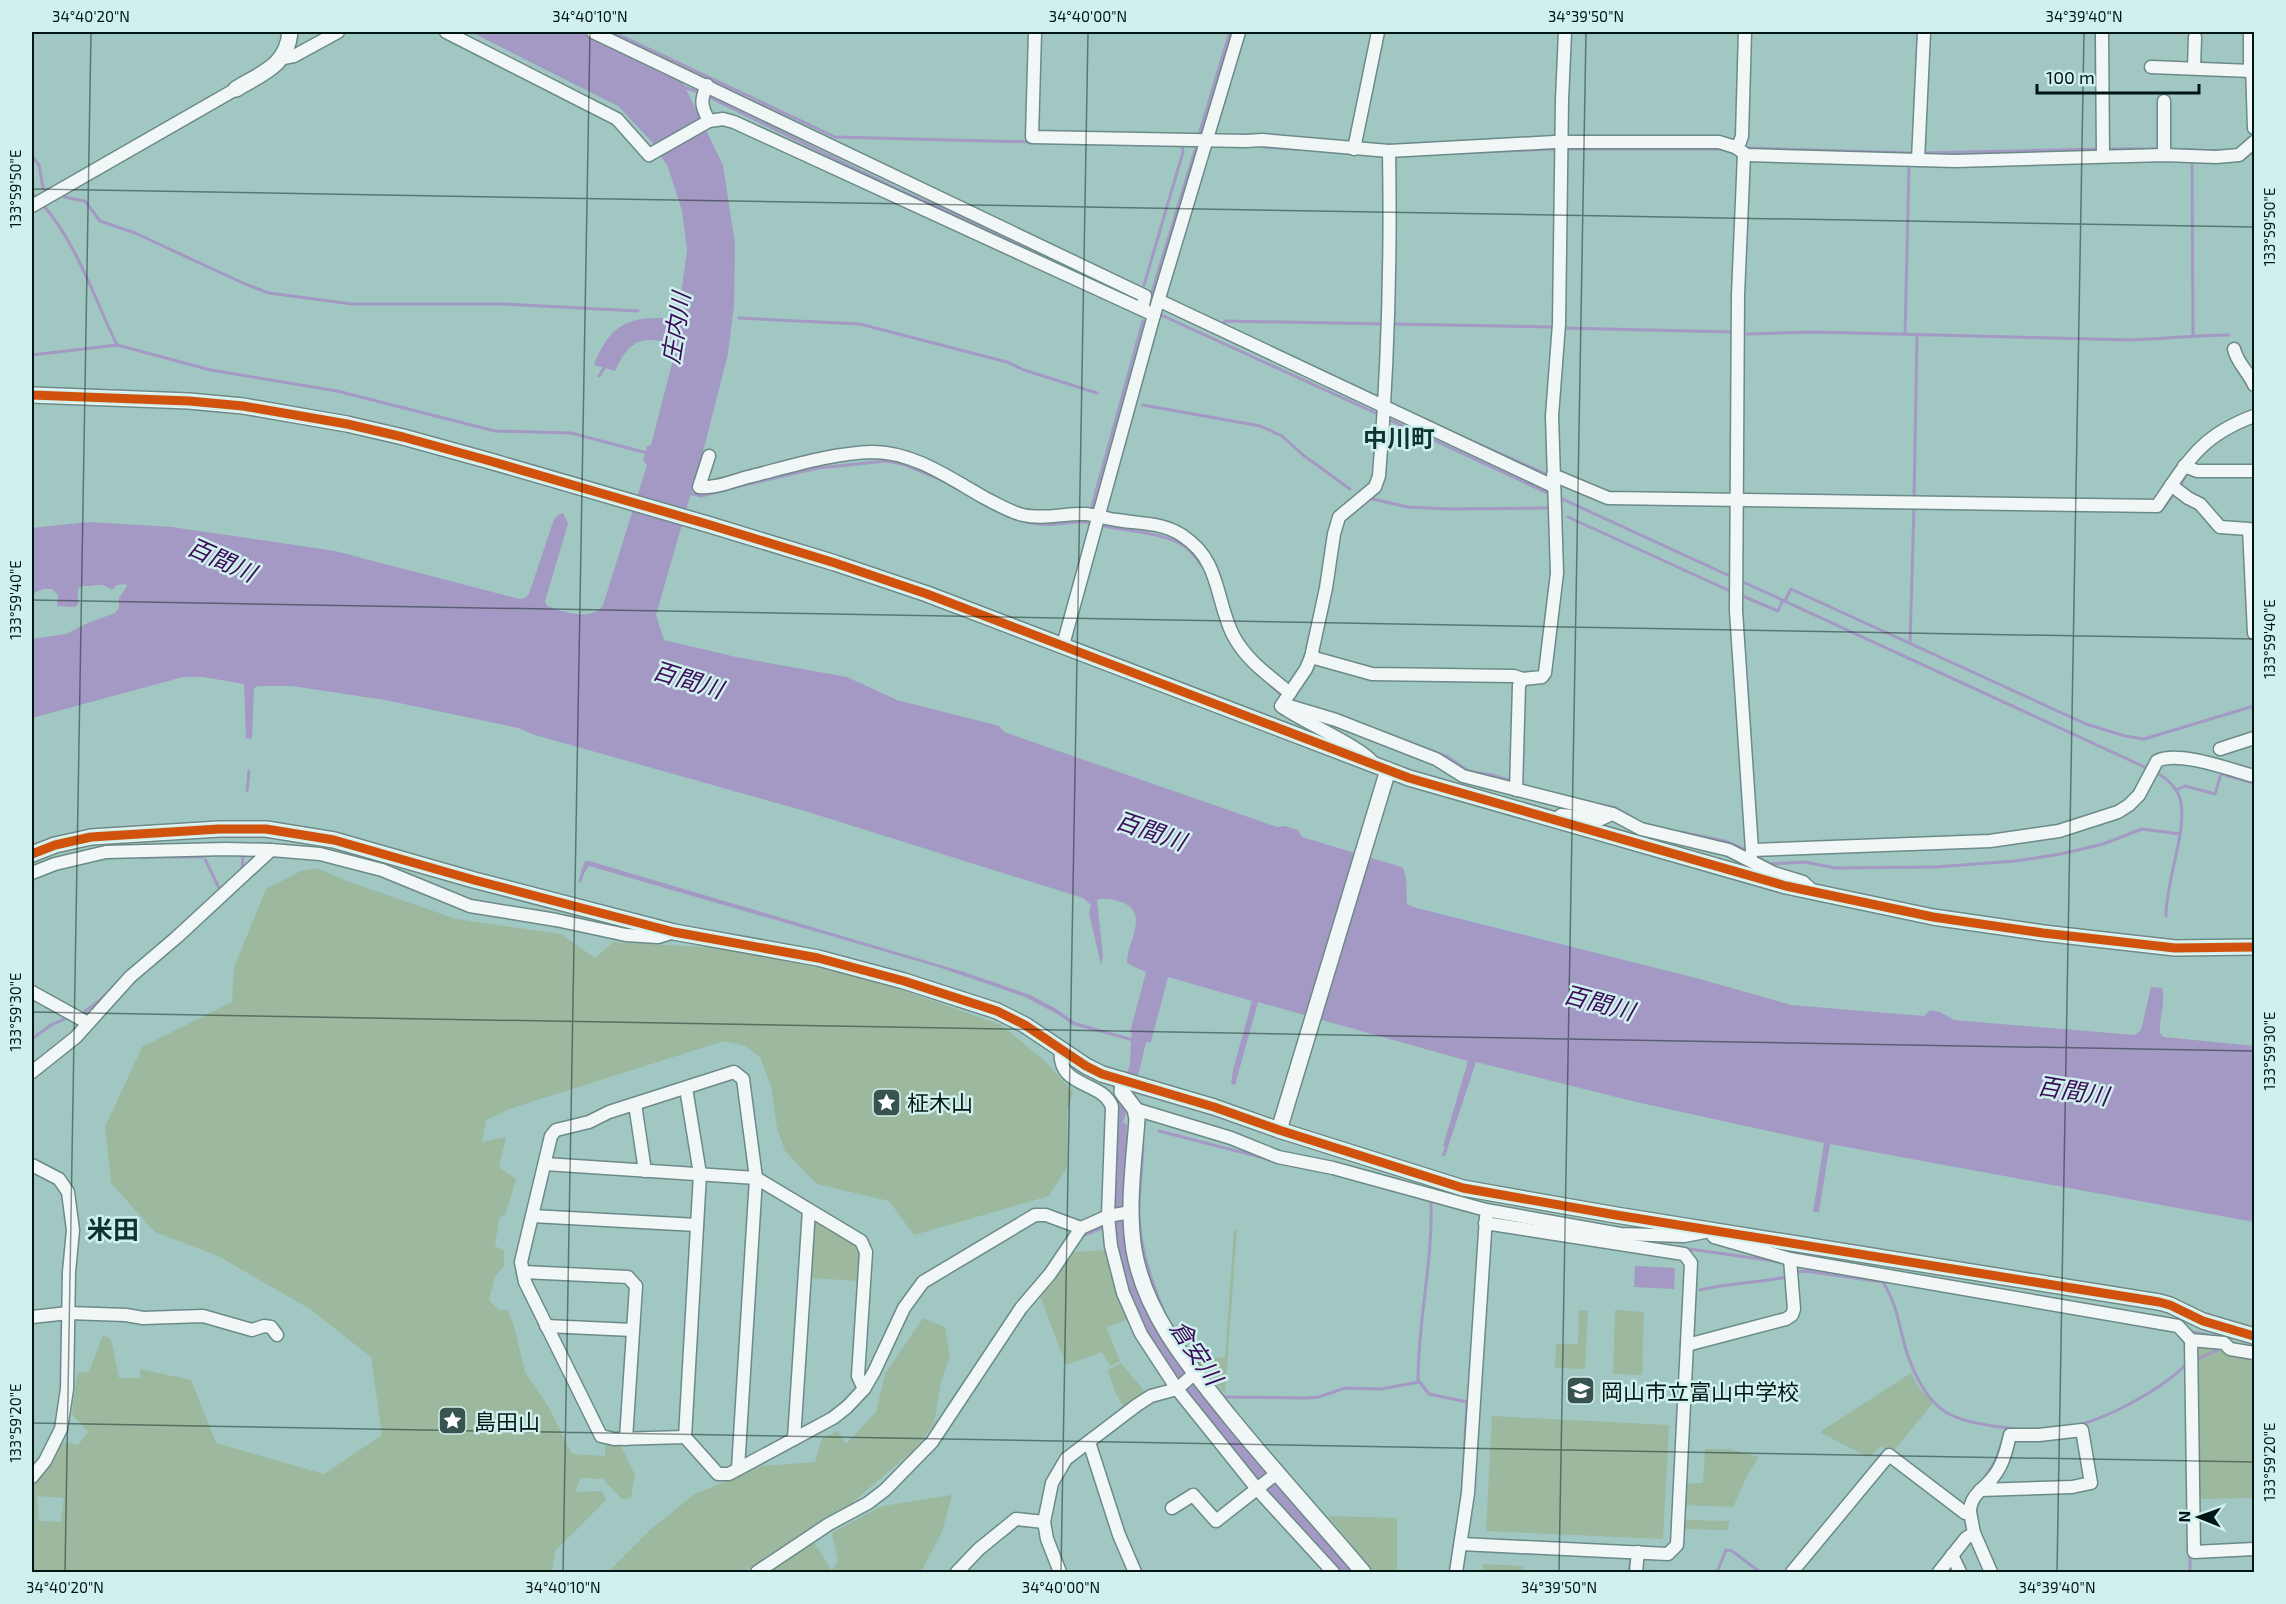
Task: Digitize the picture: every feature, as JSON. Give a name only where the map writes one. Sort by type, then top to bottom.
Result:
[{"type":"street","points":[[283,58],[290,32]]},
{"type":"street","points":[[32,206],[273,67],[283,58],[294,56],[338,32]]},
{"type":"street","points":[[446,32],[617,119],[649,155],[707,122],[723,119],[745,127],[1154,315]]},
{"type":"street","points":[[593,32],[704,91],[1145,296],[1142,309]]},
{"type":"street","points":[[1035,32],[1032,137],[1262,140],[1308,142],[1354,149],[1389,151],[1561,142],[1719,142],[1739,150],[1918,156],[2164,151],[2235,156],[2254,142]]},
{"type":"street","points":[[1063,645],[1092,515],[1160,301],[1200,140],[1239,32]]},
{"type":"street","points":[[1354,149],[1377,32]]},
{"type":"street","points":[[1311,657],[1372,674],[1514,676],[1523,679],[1542,677],[1545,673],[1557,573],[1552,416],[1560,324],[1564,32]]},
{"type":"street","points":[[1745,32],[1742,136],[1739,150],[1736,588],[1739,678],[1751,855],[1774,873],[1803,882],[1814,892]]},
{"type":"street","points":[[1918,156],[1924,32]]},
{"type":"street","points":[[2102,32],[2103,152]]},
{"type":"street","points":[[2250,32],[2254,128]]},
{"type":"street","points":[[2194,68],[2195,37]]},
{"type":"street","points":[[2151,67],[2252,66]]},
{"type":"street","points":[[704,91],[701,105],[707,122]]},
{"type":"street","points":[[2164,101],[2164,151]]},
{"type":"street","points":[[1282,704],[1311,657],[1339,517],[1375,487],[1378,476],[1385,409],[1391,250],[1389,151]]},
{"type":"street","points":[[1160,301],[1554,488],[1608,498],[2157,506],[2175,488],[2189,468],[2192,454],[2213,436],[2254,416]]},
{"type":"street","points":[[2234,349],[2236,358],[2249,372],[2254,385]]},
{"type":"street","points":[[32,395],[189,400],[306,416],[403,436],[845,566],[1063,645],[1381,768],[1554,821],[1814,892],[1933,916],[2043,933],[2175,948],[2254,947]]},
{"type":"street","points":[[709,456],[699,487],[714,486],[791,465],[873,452],[890,453],[918,462],[1023,515],[1040,517],[1092,515],[1165,526],[1182,535],[1195,546],[1214,572],[1226,618],[1239,646],[1247,657],[1290,693]]},
{"type":"street","points":[[2189,468],[2254,471]]},
{"type":"street","points":[[2175,488],[2200,504],[2220,527],[2252,529],[2254,633]]},
{"type":"street","points":[[1517,785],[1519,684],[1523,679]]},
{"type":"street","points":[[1279,1130],[1382,791],[1381,768],[1370,757],[1295,716],[1281,706],[1282,704]]},
{"type":"street","points":[[1282,704],[1336,720],[1436,759],[1463,776],[1517,785],[1613,814],[1641,829],[1751,855],[1990,841],[2035,835],[2080,825],[2118,812],[2139,795],[2157,761],[2165,758],[2196,760],[2254,776]]},
{"type":"street","points":[[2220,749],[2254,738]]},
{"type":"street","points":[[1554,821],[1561,815],[1601,819],[1613,814]]},
{"type":"street","points":[[32,854],[73,840],[105,835],[249,828],[288,831],[334,840],[474,880],[674,932],[818,958],[904,981],[998,1011],[1025,1025],[1086,1066],[1123,1080],[1214,1107],[1463,1188],[1710,1231],[2160,1302],[2203,1321],[2254,1336]]},
{"type":"street","points":[[32,1072],[76,1037],[130,977],[271,850]]},
{"type":"street","points":[[32,873],[55,864],[106,852],[271,850],[320,854],[382,870],[470,906],[545,918],[626,936],[658,937],[674,932]]},
{"type":"street","points":[[32,992],[88,1023]]},
{"type":"street","points":[[1061,1049],[1060,1060],[1066,1072],[1082,1085],[1105,1095],[1112,1107],[1109,1223],[1115,1264],[1141,1334],[1177,1389],[1259,1488],[1333,1572]]},
{"type":"street","points":[[685,1437],[608,1439],[601,1436],[525,1282],[521,1262],[551,1136],[556,1130],[589,1122],[609,1112],[734,1072],[743,1079],[756,1178],[738,1469]]},
{"type":"street","points":[[1123,1080],[1122,1092],[1135,1108],[1137,1119],[1131,1212],[1134,1252],[1147,1294],[1159,1319],[1193,1375],[1274,1476],[1363,1572]]},
{"type":"street","points":[[686,1088],[700,1174],[685,1437],[718,1474],[729,1474],[833,1418],[847,1407],[864,1389],[904,1308],[923,1282],[1035,1215],[1046,1215],[1081,1228],[1109,1223],[1131,1212]]},
{"type":"street","points":[[635,1104],[645,1170]]},
{"type":"street","points":[[1135,1108],[1231,1138],[1278,1156],[1334,1168],[1486,1216],[1619,1239],[1684,1254],[1691,1263],[1677,1545],[1668,1554],[1461,1544]]},
{"type":"street","points":[[545,1164],[756,1178],[861,1241],[866,1252],[858,1376],[864,1389]]},
{"type":"street","points":[[32,1165],[59,1179],[68,1192],[73,1230],[69,1272],[67,1389],[61,1429],[45,1461],[32,1477]]},
{"type":"street","points":[[794,1439],[808,1210]]},
{"type":"street","points":[[532,1216],[697,1225]]},
{"type":"street","points":[[1456,1572],[1468,1493],[1486,1216]]},
{"type":"street","points":[[758,1572],[829,1524],[868,1503],[885,1490],[923,1452],[954,1412],[1021,1308],[1050,1274],[1081,1228]]},
{"type":"street","points":[[1619,1239],[1684,1236],[1710,1231]]},
{"type":"street","points":[[1710,1231],[1714,1237],[1790,1259],[2178,1326],[2191,1340],[2224,1343],[2230,1348],[2254,1353]]},
{"type":"street","points":[[1687,1345],[1786,1319],[1792,1315],[1794,1309],[1790,1259]]},
{"type":"street","points":[[523,1272],[628,1277],[636,1286],[626,1439]]},
{"type":"street","points":[[32,1317],[68,1313],[126,1315],[143,1318],[203,1316],[252,1330],[264,1326],[271,1327],[277,1335]]},
{"type":"street","points":[[546,1326],[633,1330]]},
{"type":"street","points":[[2191,1340],[2194,1552],[2254,1549]]},
{"type":"street","points":[[1060,1572],[1047,1539],[1044,1522],[1052,1483],[1066,1459],[1151,1396],[1177,1389],[1193,1375]]},
{"type":"street","points":[[1980,1490],[2072,1487],[2091,1483],[2082,1430],[2039,1435],[2010,1435],[1995,1476],[1980,1490],[1972,1500],[1970,1512],[1972,1535],[1991,1572]]},
{"type":"street","points":[[1089,1442],[1119,1535],[1135,1572]]},
{"type":"street","points":[[1792,1572],[1889,1455],[1965,1513],[1970,1512]]},
{"type":"street","points":[[1172,1508],[1193,1494],[1216,1521],[1274,1476]]},
{"type":"street","points":[[957,1572],[979,1549],[1016,1519],[1044,1522]]},
{"type":"street","points":[[1939,1572],[1972,1535]]},
{"type":"street","points":[[1635,1572],[1638,1552]]},
{"type":"street","points":[[1952,1555],[1960,1572]]},
{"type":"green space","points":[[317,868],[344,880],[456,919],[561,934],[595,958],[613,942],[738,949],[879,982],[1001,1025],[1046,1062],[1073,1092],[1067,1112],[1067,1167],[1049,1196],[914,1235],[889,1201],[817,1184],[785,1151],[777,1128],[771,1086],[760,1057],[745,1046],[724,1041],[512,1108],[486,1120],[482,1142],[506,1137],[499,1167],[516,1179],[506,1213],[499,1219],[495,1246],[504,1251],[504,1266],[495,1276],[489,1300],[499,1310],[508,1310],[525,1372],[548,1406],[572,1454],[605,1456],[605,1443],[621,1446],[635,1475],[631,1498],[622,1499],[603,1479],[581,1478],[575,1492],[602,1491],[606,1500],[555,1551],[552,1572],[32,1572],[32,1487],[59,1446],[65,1442],[78,1445],[88,1432],[72,1414],[77,1373],[89,1372],[103,1335],[111,1339],[119,1378],[140,1378],[140,1369],[191,1380],[216,1443],[324,1474],[382,1435],[371,1357],[310,1309],[218,1256],[155,1232],[111,1183],[105,1127],[142,1047],[232,1002],[234,967],[266,889],[301,871]],"holes":[[[37,1496],[64,1498],[61,1522],[39,1521]]]},
{"type":"green space","points":[[817,1220],[857,1245],[861,1252],[860,1281],[809,1278],[812,1222]]},
{"type":"green space","points":[[1237,1229],[1225,1394],[1195,1356],[1225,1358],[1234,1230]]},
{"type":"green space","points":[[1108,1250],[1130,1319],[1106,1327],[1120,1361],[1110,1366],[1102,1352],[1066,1365],[1040,1296],[1055,1280],[1073,1252]]},
{"type":"green space","points":[[1579,1310],[1588,1311],[1585,1369],[1555,1368],[1556,1344],[1578,1344]]},
{"type":"green space","points":[[1615,1310],[1644,1312],[1642,1375],[1613,1374]]},
{"type":"green space","points":[[923,1318],[945,1327],[950,1357],[941,1382],[934,1424],[915,1449],[846,1508],[743,1572],[608,1572],[650,1530],[695,1494],[762,1466],[815,1462],[822,1438],[838,1431],[846,1444],[876,1412],[885,1374]]},
{"type":"green space","points":[[2197,1343],[2222,1346],[2254,1358],[2254,1498],[2197,1499]]},
{"type":"green space","points":[[1121,1363],[1145,1392],[1124,1407],[1115,1392],[1108,1370]]},
{"type":"green space","points":[[1911,1373],[1918,1387],[1933,1403],[1892,1453],[1881,1446],[1870,1456],[1866,1456],[1821,1433],[1823,1430]]},
{"type":"green space","points":[[1492,1416],[1669,1425],[1663,1539],[1486,1531]]},
{"type":"green space","points":[[1705,1449],[1729,1449],[1759,1457],[1747,1476],[1733,1507],[1684,1505],[1684,1484],[1703,1483]]},
{"type":"green space","points":[[952,1495],[942,1532],[921,1572],[831,1572],[838,1561],[832,1533],[882,1506]]},
{"type":"green space","points":[[1328,1516],[1397,1518],[1397,1571],[1427,1572],[1375,1572]]},
{"type":"green space","points":[[1682,1520],[1730,1521],[1727,1530],[1682,1529]]},
{"type":"green space","points":[[813,1541],[831,1569],[829,1572],[763,1572]]},
{"type":"green space","points":[[1483,1564],[1523,1566],[1523,1572],[1483,1572]]},
{"type":"water","points":[[471,32],[581,32],[680,77],[723,165],[735,244],[734,305],[728,354],[656,615],[664,640],[736,657],[847,677],[897,700],[999,726],[1004,732],[1277,827],[1284,826],[1298,830],[1302,837],[1403,868],[1406,878],[1407,904],[1413,907],[1696,978],[1791,1005],[1924,1016],[1930,1010],[1940,1012],[1954,1020],[2135,1035],[2141,1030],[2151,987],[2162,988],[2160,1033],[2164,1037],[2254,1046],[2254,1222],[1830,1144],[1819,1212],[1813,1212],[1824,1143],[1636,1102],[1476,1062],[1445,1156],[1442,1156],[1468,1061],[1258,1002],[1235,1085],[1231,1084],[1252,1001],[1168,977],[1151,1042],[1146,1042],[1123,1122],[1127,1125],[1126,1133],[1129,1134],[1126,1145],[1129,1155],[1126,1155],[1124,1224],[1130,1265],[1148,1311],[1167,1347],[1256,1461],[1354,1572],[1339,1572],[1250,1470],[1195,1401],[1158,1353],[1138,1317],[1120,1268],[1113,1221],[1115,1112],[1130,1064],[1131,1041],[1073,1025],[1025,997],[938,967],[589,866],[585,872],[581,872],[585,861],[589,861],[964,972],[1030,995],[1075,1022],[1131,1038],[1132,1033],[1130,1032],[1146,972],[1127,962],[1136,922],[1135,914],[1124,903],[1107,899],[1097,900],[1103,956],[1101,965],[1089,913],[1091,905],[1083,898],[805,811],[535,735],[518,728],[385,700],[292,686],[258,686],[254,688],[252,739],[246,738],[244,684],[203,677],[183,677],[32,718],[32,639],[66,634],[115,613],[119,608],[119,598],[127,586],[126,584],[117,585],[112,590],[101,585],[82,586],[78,589],[78,604],[75,607],[57,606],[58,595],[52,589],[43,589],[32,594],[32,528],[89,522],[172,527],[335,551],[520,599],[529,594],[554,519],[563,513],[568,524],[545,601],[547,606],[569,613],[585,614],[598,610],[603,605],[647,465],[643,461],[647,446],[651,445],[675,345],[645,340],[631,346],[615,371],[594,365],[607,340],[624,325],[646,319],[678,317],[687,250],[682,211],[668,167],[652,142],[618,106]]},
{"type":"water","points":[[1635,1266],[1675,1268],[1674,1289],[1634,1287]]},
{"type":"waterway","points":[[613,32],[835,137],[1031,142]]},
{"type":"waterway","points":[[1198,138],[1230,32]]},
{"type":"waterway","points":[[2096,32],[2096,73]]},
{"type":"waterway","points":[[684,87],[701,93]]},
{"type":"waterway","points":[[707,96],[893,187],[1067,265]]},
{"type":"waterway","points":[[1150,299],[1197,144]]},
{"type":"waterway","points":[[1144,285],[1183,152],[1182,146],[1179,146]]},
{"type":"waterway","points":[[1263,147],[1297,149]]},
{"type":"waterway","points":[[1747,148],[1914,153]]},
{"type":"waterway","points":[[1479,152],[1555,149]]},
{"type":"waterway","points":[[1566,149],[1723,149]]},
{"type":"waterway","points":[[1920,153],[2100,149]]},
{"type":"waterway","points":[[2106,149],[2160,149]]},
{"type":"waterway","points":[[2166,149],[2222,151]]},
{"type":"waterway","points":[[32,156],[39,165],[43,188]]},
{"type":"waterway","points":[[2192,162],[2193,335]]},
{"type":"waterway","points":[[1905,335],[1909,166]]},
{"type":"waterway","points":[[64,197],[85,201],[100,221],[135,233],[269,293],[352,304],[503,304],[638,311]]},
{"type":"waterway","points":[[44,206],[76,255],[117,345]]},
{"type":"waterway","points":[[1086,274],[1128,297]]},
{"type":"waterway","name":"庄内川","points":[[671,310],[677,310],[678,302],[684,303]]},
{"type":"waterway","points":[[1161,315],[1380,415]]},
{"type":"waterway","points":[[739,318],[860,324],[1007,362],[1024,370],[1097,393]]},
{"type":"waterway","points":[[1091,510],[1143,321]]},
{"type":"waterway","points":[[1222,326],[1225,321],[1385,324]]},
{"type":"waterway","points":[[1393,324],[1552,327]]},
{"type":"waterway","points":[[1564,328],[1733,332]]},
{"type":"waterway","points":[[1747,334],[1815,332],[2131,340],[2229,335]]},
{"type":"waterway","points":[[1914,500],[1917,336]]},
{"type":"waterway","points":[[32,355],[117,345],[211,370],[337,391],[495,431],[571,433],[647,453]]},
{"type":"waterway","points":[[599,376],[606,365]]},
{"type":"waterway","points":[[1143,405],[1260,426],[1282,436],[1303,455],[1350,489]]},
{"type":"waterway","points":[[1386,418],[1552,495]]},
{"type":"waterway","points":[[1443,428],[1548,475]]},
{"type":"waterway","points":[[727,489],[818,468],[886,461],[903,464],[942,480]]},
{"type":"waterway","points":[[2179,487],[2188,472]]},
{"type":"waterway","points":[[689,493],[701,496],[718,492]]},
{"type":"waterway","points":[[2158,512],[2175,492]]},
{"type":"waterway","points":[[1558,497],[1732,577]]},
{"type":"waterway","points":[[1368,498],[1408,507],[1550,508]]},
{"type":"waterway","points":[[981,503],[1008,516],[1037,524],[1090,523]]},
{"type":"waterway","points":[[1910,643],[1914,506]]},
{"type":"waterway","points":[[1568,517],[1730,591]]},
{"type":"waterway","points":[[1104,526],[1147,533],[1179,543],[1190,550],[1205,570]]},
{"type":"waterway","points":[[1741,581],[2149,769]]},
{"type":"waterway","points":[[1785,601],[1791,589],[2086,724],[2125,736],[2144,739],[2254,706]]},
{"type":"waterway","points":[[1740,595],[1778,611],[1783,600]]},
{"type":"waterway","points":[[1266,681],[1280,694]]},
{"type":"waterway","points":[[1416,745],[1448,757],[1468,771],[1512,781]]},
{"type":"waterway","points":[[247,791],[249,771]]},
{"type":"waterway","points":[[2155,772],[2172,784],[2178,793],[2182,816],[2166,916]]},
{"type":"waterway","points":[[2176,790],[2185,786],[2215,794],[2221,774],[2254,783]]},
{"type":"waterway","points":[[1602,805],[1616,808],[1632,817]]},
{"type":"waterway","points":[[1761,859],[1770,864],[1805,862],[1835,868],[1936,867],[2015,861],[2061,854],[2103,844],[2142,829],[2180,834]]},
{"type":"waterway","points":[[1681,832],[1725,841],[1746,850]]},
{"type":"waterway","points":[[242,870],[243,855]]},
{"type":"waterway","points":[[141,857],[202,857]]},
{"type":"waterway","points":[[205,859],[221,892]]},
{"type":"waterway","points":[[580,881],[584,869]]},
{"type":"waterway","points":[[468,911],[482,914]]},
{"type":"waterway","points":[[85,1011],[115,985]]},
{"type":"waterway","points":[[32,1039],[51,1025],[69,1017]]},
{"type":"waterway","points":[[1159,1131],[1264,1158]]},
{"type":"waterway","name":"倉安川","points":[[1143,1147],[1139,1204],[1141,1239],[1152,1281],[1167,1319]]},
{"type":"waterway","points":[[1416,1197],[1467,1211]]},
{"type":"waterway","points":[[1431,1202],[1430,1247],[1420,1335],[1418,1380],[1429,1394],[1467,1402],[1462,1497]]},
{"type":"waterway","points":[[1495,1218],[1526,1223]]},
{"type":"waterway","points":[[1082,1236],[1107,1226]]},
{"type":"waterway","points":[[1675,1247],[1781,1262]]},
{"type":"waterway","points":[[1796,1274],[1805,1271],[1883,1282],[1894,1304],[1911,1364],[1927,1394],[1934,1402],[1942,1410],[1966,1421],[2015,1429]]},
{"type":"waterway","points":[[1700,1290],[1787,1277]]},
{"type":"waterway","points":[[2192,1332],[2214,1336]]},
{"type":"waterway","points":[[2198,1359],[2218,1350]]},
{"type":"waterway","points":[[2078,1425],[2105,1415],[2151,1392],[2186,1364]]},
{"type":"waterway","points":[[1222,1397],[1306,1398],[1319,1397],[1345,1388],[1381,1389],[1419,1382]]},
{"type":"waterway","points":[[1983,1480],[1996,1460],[2006,1429]]},
{"type":"waterway","points":[[1964,1507],[1971,1494]]},
{"type":"waterway","points":[[1450,1572],[1456,1533]]},
{"type":"waterway","points":[[1717,1572],[1726,1550],[1732,1551],[1760,1572]]},
{"type":"waterway","points":[[2190,1553],[2190,1572]]},
{"type":"waterway","points":[[1629,1572],[1631,1557]]},
{"type":"waterway","points":[[1640,1571],[1686,1572]]},
{"type":"cycle path","points":[[32,395],[189,401],[243,406],[347,424],[490,461],[707,524],[927,594],[1409,778],[1786,886],[1933,917],[2043,933],[2175,948],[2254,947]]},
{"type":"cycle path","points":[[32,854],[55,845],[91,837],[219,829],[266,829],[334,840],[474,880],[674,932],[818,958],[904,981],[997,1011],[1025,1025],[1086,1066],[1102,1074],[1214,1107],[1463,1188],[1616,1215],[2159,1302],[2203,1321],[2254,1336]]},
{"type":"place","name":"柾木山","points":[[886,1102]]},
{"type":"place","name":"岡山市立富山中学校","points":[[1580,1391]]},
{"type":"place","name":"島田山","points":[[453,1421]]},
{"type":"district","name":"中川町","points":[[1399,437]]},
{"type":"district","name":"米田","points":[[113,1228]]},
{"type":"water label","name":"百間川","points":[[222,559]]},
{"type":"water label","name":"百間川","points":[[688,679]]},
{"type":"water label","name":"百間川","points":[[1151,830]]},
{"type":"water label","name":"百間川","points":[[1599,1002]]},
{"type":"water label","name":"百間川","points":[[2073,1090]]}]
